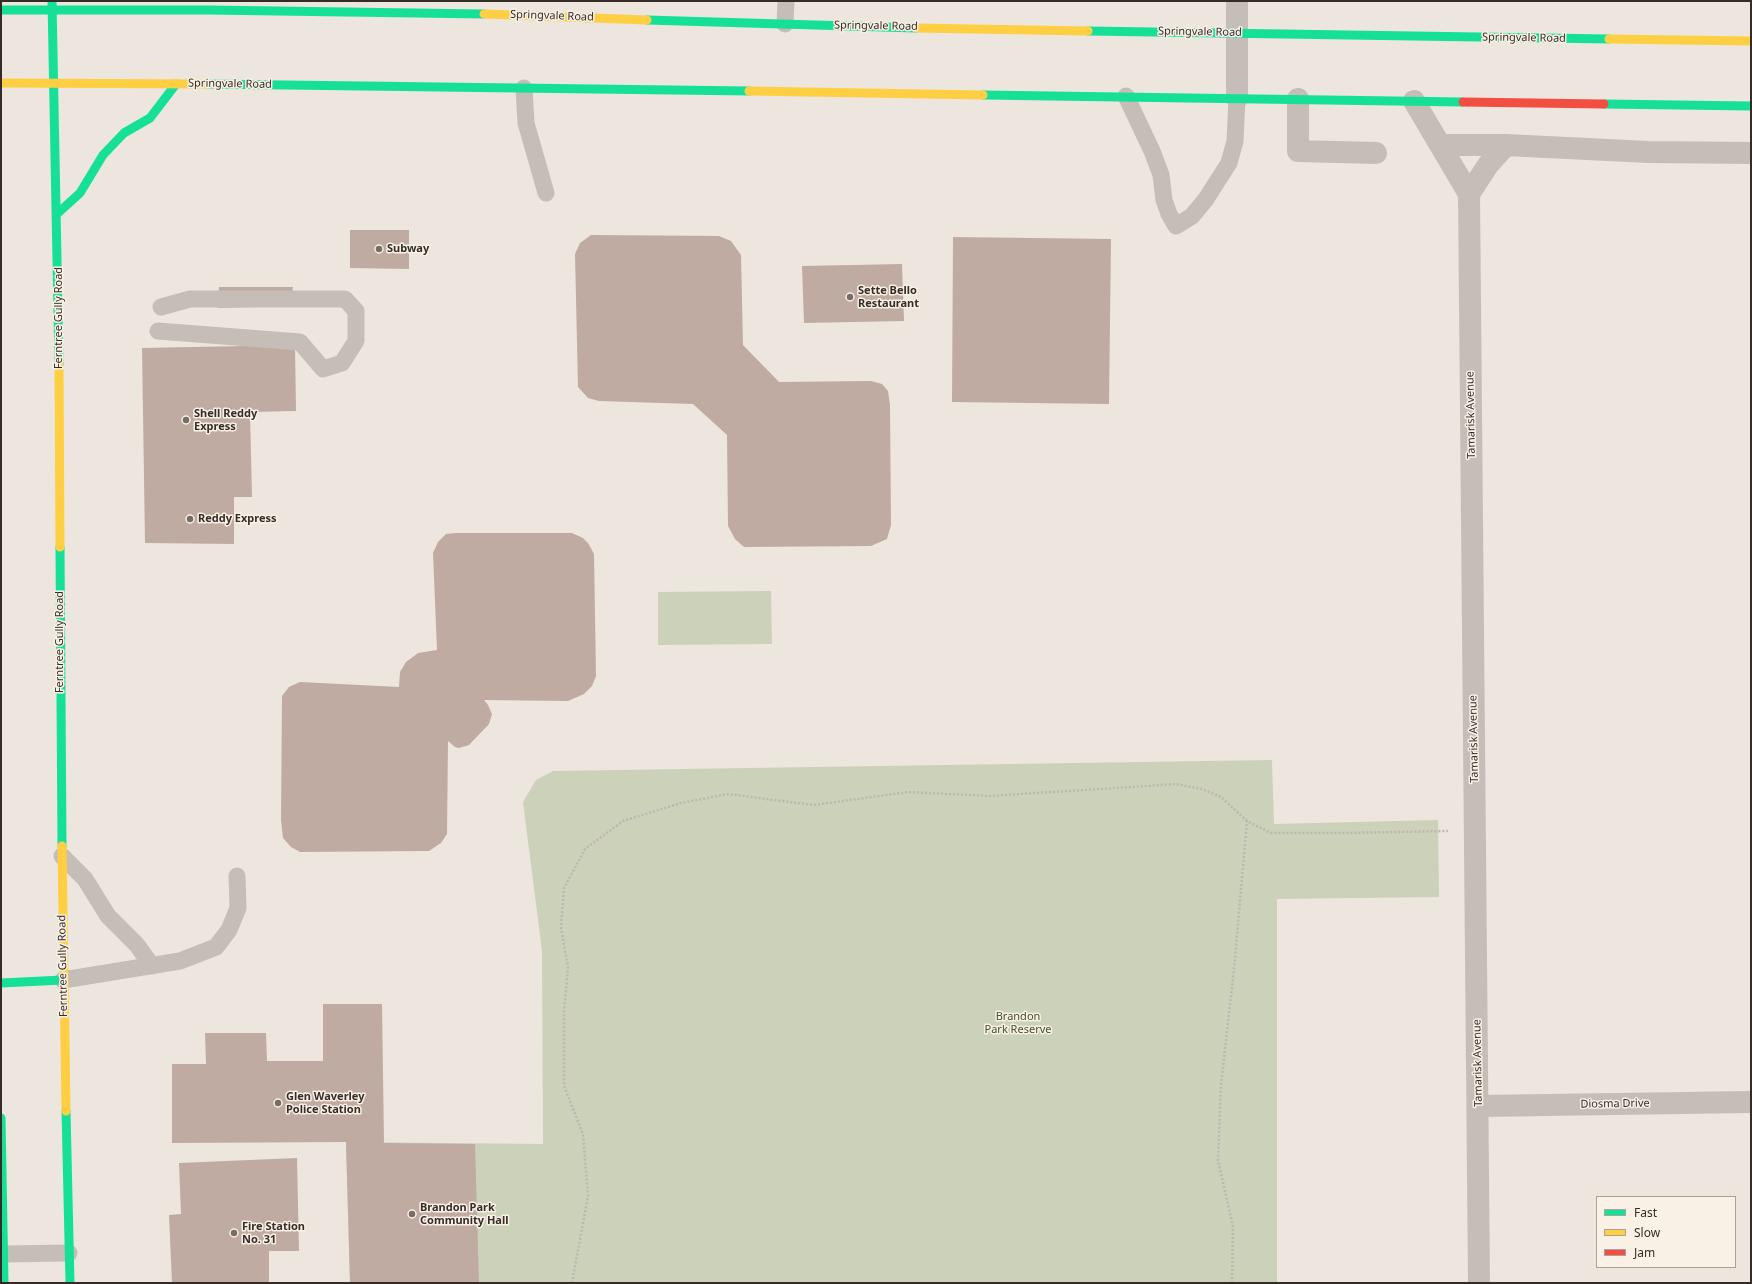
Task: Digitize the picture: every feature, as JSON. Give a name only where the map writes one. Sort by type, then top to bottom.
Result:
[{"type":"main road","points":[[135,1],[140,10]]},
{"type":"main road","name":"Springvale Road","points":[[1,10],[52,6],[140,10],[444,12],[785,24],[1751,41]]},
{"type":"main road","name":"Ferntree Gully Road","points":[[52,6],[58,213],[63,980],[70,1283]]},
{"type":"main road","name":"Springvale Road","points":[[1,84],[54,83],[524,88],[1751,106]]},
{"type":"main road","points":[[58,213],[80,193],[94,168],[107,150],[124,133],[150,118],[176,84]]},
{"type":"main road","points":[[1,983],[63,980]]},
{"type":"main road","points":[[1,1118],[2,1254],[4,1283]]},
{"type":"street","points":[[1237,1],[1237,98]]},
{"type":"street","points":[[1298,99],[1298,151],[1376,153]]},
{"type":"street","name":"Tamarisk Avenue","points":[[1414,101],[1469,194],[1479,1106],[1479,1283]]},
{"type":"street","points":[[1441,145],[1506,145],[1648,152],[1751,153]]},
{"type":"street","points":[[1469,194],[1488,165],[1506,145]]},
{"type":"street","name":"Diosma Drive","points":[[1479,1106],[1751,1102]]},
{"type":"lane","points":[[785,24],[786,1]]},
{"type":"lane","points":[[524,88],[526,124],[546,193]]},
{"type":"lane","points":[[1126,96],[1152,151],[1161,175],[1164,200],[1169,214],[1176,226],[1192,216],[1206,199],[1229,163],[1235,141],[1237,98]]},
{"type":"lane","points":[[158,331],[300,342],[323,369],[342,363],[356,341],[356,311],[346,299],[190,299],[161,307]]},
{"type":"lane","points":[[62,856],[85,879],[108,916],[137,945],[152,966]]},
{"type":"lane","points":[[63,980],[180,961],[216,947],[229,930],[238,908],[237,876]]},
{"type":"lane","points":[[2,1254],[69,1253]]},
{"type":"path","points":[[572,1283],[588,1196],[584,1134],[564,1086],[564,1012],[568,968],[561,927],[564,888],[585,849],[623,821],[681,803],[728,794],[814,805],[908,792],[990,796],[1176,784],[1202,788],[1220,797],[1247,821],[1271,832],[1342,833],[1475,831]]},
{"type":"path","points":[[1232,1283],[1233,1227],[1218,1160],[1221,1085],[1234,969],[1247,821]]},
{"type":"green space","points":[[771,591],[772,644],[658,645],[658,592]]},
{"type":"green space","name":"Brandon Park Reserve","points":[[1272,760],[1274,824],[1438,820],[1439,897],[1277,899],[1277,1283],[350,1283],[346,1142],[543,1144],[542,951],[523,802],[536,780],[553,771]]},
{"type":"building","name":"Subway","points":[[350,230],[409,230],[409,269],[350,268]]},
{"type":"building","points":[[591,235],[719,236],[731,241],[741,255],[743,345],[779,382],[871,381],[882,384],[888,391],[890,405],[891,525],[887,539],[871,546],[744,547],[735,539],[728,526],[727,435],[693,404],[599,401],[588,398],[578,387],[575,254],[580,243]]},
{"type":"building","points":[[953,237],[1111,239],[1109,404],[952,402]]},
{"type":"building","points":[[902,264],[904,321],[804,323],[802,266]]},
{"type":"building","points":[[219,287],[293,287],[290,306],[218,308]]},
{"type":"building","points":[[295,345],[296,411],[250,412],[252,497],[234,497],[234,544],[145,543],[142,348]]},
{"type":"building","points":[[572,533],[583,538],[588,543],[594,554],[596,676],[592,686],[584,694],[568,701],[484,700],[492,714],[489,724],[469,745],[459,748],[455,747],[448,741],[447,834],[441,843],[429,851],[300,852],[291,847],[283,838],[281,820],[282,696],[289,687],[300,682],[399,687],[400,672],[406,662],[418,653],[437,650],[433,553],[438,542],[446,534]]},
{"type":"building","points":[[323,1004],[382,1004],[384,1143],[475,1144],[479,1283],[350,1283],[346,1142],[172,1143],[172,1064],[206,1064],[205,1033],[266,1033],[267,1061],[323,1061]]},
{"type":"building","name":"Fire Station No. 31","points":[[297,1158],[299,1251],[269,1251],[269,1283],[172,1283],[169,1215],[181,1214],[179,1163]]},
{"type":"traffic: fast","points":[[52,1],[59,364]]},
{"type":"traffic: fast","points":[[1,10],[208,10],[484,14]]},
{"type":"traffic: fast","points":[[647,20],[916,28]]},
{"type":"traffic: fast","points":[[1088,31],[1609,39]]},
{"type":"traffic: fast","points":[[58,213],[80,193],[103,155],[124,133],[150,118],[176,84]]},
{"type":"traffic: fast","points":[[208,84],[749,91]]},
{"type":"traffic: fast","points":[[983,95],[1463,102]]},
{"type":"traffic: fast","points":[[1604,104],[1751,106]]},
{"type":"traffic: fast","points":[[60,547],[62,846]]},
{"type":"traffic: fast","points":[[1,983],[63,980]]},
{"type":"traffic: fast","points":[[66,1111],[70,1283]]},
{"type":"traffic: fast","points":[[1,1118],[4,1283]]},
{"type":"traffic: slow","points":[[484,14],[647,20]]},
{"type":"traffic: slow","points":[[916,28],[1088,31]]},
{"type":"traffic: slow","points":[[1609,39],[1751,41]]},
{"type":"traffic: slow","points":[[1,83],[208,84]]},
{"type":"traffic: slow","points":[[749,91],[983,95]]},
{"type":"traffic: slow","points":[[59,364],[60,547]]},
{"type":"traffic: slow","points":[[62,846],[66,1111]]},
{"type":"traffic: jam","points":[[1463,102],[1604,104]]},
{"type":"place","name":"Subway","points":[[379,249]]},
{"type":"place","name":"Sette Bello Restaurant","points":[[850,297]]},
{"type":"place","name":"Shell Reddy Express","points":[[186,420]]},
{"type":"place","name":"Reddy Express","points":[[190,519]]},
{"type":"place","name":"Glen Waverley Police Station","points":[[278,1103]]},
{"type":"place","name":"Brandon Park Community Hall","points":[[412,1214]]},
{"type":"place","name":"Fire Station No. 31","points":[[234,1233]]}]
